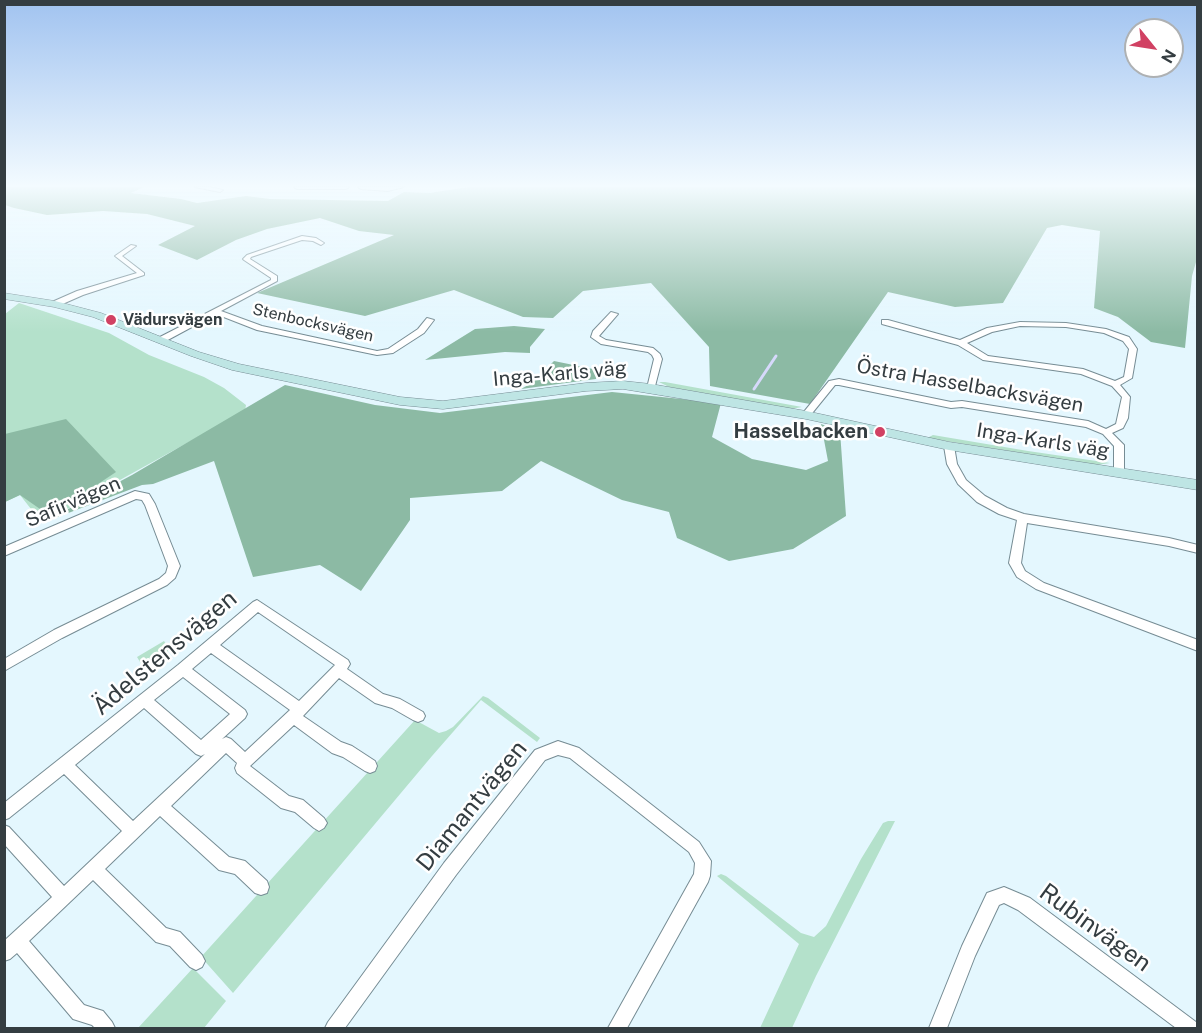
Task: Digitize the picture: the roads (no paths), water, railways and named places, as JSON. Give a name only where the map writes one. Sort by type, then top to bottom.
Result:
[{"type":"street","points":[[161,340],[275,279],[271,274],[248,262],[246,259],[249,256],[302,238],[321,243]]},
{"type":"street","points":[[56,304],[80,293],[142,274],[118,256],[133,246]]},
{"type":"street","name":"Inga-Karls väg","points":[[4,296],[56,304],[97,315],[217,361],[258,372],[400,401],[424,404],[466,403],[586,387],[623,385],[806,415],[949,446],[1197,485]]},
{"type":"street","name":"Stenbocksvägen","points":[[216,312],[260,328],[377,353],[390,351],[421,331],[430,320]]},
{"type":"street","points":[[614,314],[595,337],[604,342],[650,350],[656,354],[658,359],[651,388]]},
{"type":"street","points":[[885,322],[961,343],[982,356],[999,361],[1083,372],[1115,384],[1126,397],[1123,421],[1120,426],[1106,432],[1119,445],[1119,473]]},
{"type":"street","points":[[961,343],[990,330],[1020,324],[1066,325],[1117,334],[1126,339],[1133,349],[1128,378],[1115,384]]},
{"type":"street","name":"Östra Hasselbacksvägen","points":[[806,415],[832,383],[838,381],[951,405],[962,404],[1082,423],[1106,432]]},
{"type":"street","points":[[949,446],[951,464],[962,482],[981,499],[1003,511],[1023,518],[1169,542],[1197,549]]},
{"type":"street","name":"Safirvägen","points":[[4,552],[135,495],[145,497],[150,504],[174,566],[171,575],[163,582],[58,634],[4,666]]},
{"type":"street","points":[[1023,518],[1015,563],[1021,574],[1040,585],[1197,646]]},
{"type":"street","name":"Ädelstensvägen","points":[[4,813],[183,669],[257,605],[344,664],[339,671]]},
{"type":"street","points":[[210,645],[337,748],[347,750],[370,766]]},
{"type":"street","points":[[106,1029],[97,1017],[79,1013],[11,947],[161,807],[221,740],[240,714],[183,669]]},
{"type":"street","points":[[319,823],[298,805],[286,803],[242,768],[245,760],[339,671],[380,699],[395,703],[418,716]]},
{"type":"street","points":[[144,700],[201,749],[221,740]]},
{"type":"street","points":[[221,740],[245,760]]},
{"type":"street","name":"Diamantvägen","points":[[334,1029],[450,869],[540,755],[558,748],[574,753],[694,847],[703,861],[702,876],[617,1029]]},
{"type":"street","points":[[64,764],[133,831]]},
{"type":"street","points":[[161,807],[225,864],[239,867],[261,887]]},
{"type":"street","points":[[4,832],[63,897]]},
{"type":"street","points":[[94,869],[162,936],[174,938],[196,961]]},
{"type":"street","name":"Rubinvägen","points":[[938,1029],[968,952],[993,899],[1004,896],[1024,904],[1190,1029]]},
{"type":"waterway","points":[[754,389],[776,356]]},
{"type":"place","name":"Vädursvägen","points":[[111,320]]},
{"type":"place","name":"Hasselbacken","points":[[880,432]]}]
